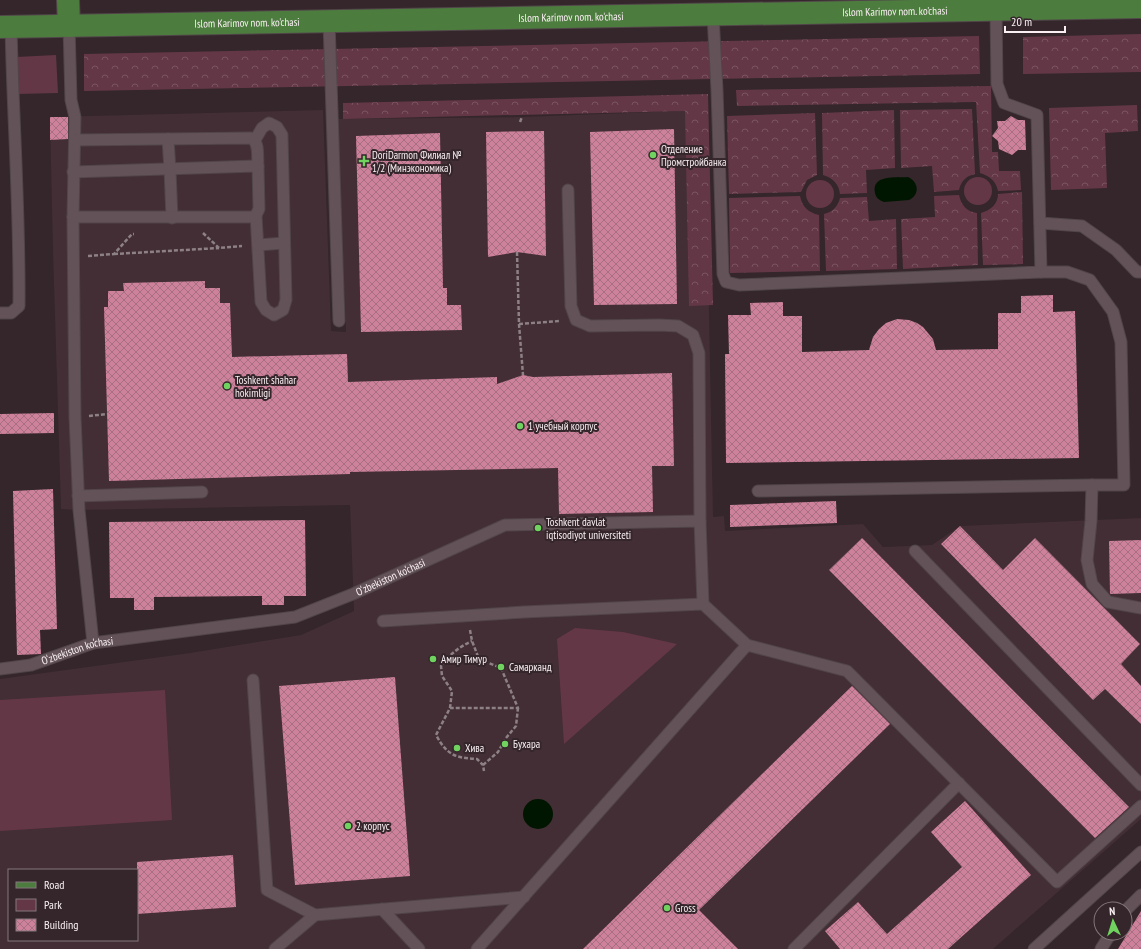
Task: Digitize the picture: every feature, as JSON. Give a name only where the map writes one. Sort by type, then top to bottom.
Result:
[{"type":"main road","points":[[68,0],[69,26]]},
{"type":"main road","name":"Islom Karimov nom. ko'chasi","points":[[6,27],[329,22],[594,8],[713,15],[1141,7]]},
{"type":"lane","points":[[996,10],[996,84],[1004,102],[1037,115],[1041,272]]},
{"type":"lane","points":[[713,15],[723,274],[726,282],[739,286],[1067,272],[1090,280],[1113,312],[1121,342],[1124,485],[758,490]]},
{"type":"lane","points":[[329,22],[339,321]]},
{"type":"lane","points":[[69,26],[71,100],[75,116],[73,217],[75,417],[78,496],[92,643]]},
{"type":"lane","points":[[0,313],[11,313],[19,306],[19,263],[12,103],[6,27]]},
{"type":"lane","points":[[75,140],[251,138],[255,140],[257,143],[258,166],[259,209],[256,215],[261,302],[266,310],[274,315],[283,310],[286,300],[282,135],[277,127],[269,123],[262,128],[255,140]]},
{"type":"lane","points":[[168,139],[172,218]]},
{"type":"lane","points":[[74,172],[258,166]]},
{"type":"lane","points":[[568,190],[571,306],[576,320],[590,326],[678,326],[693,335],[699,353],[700,521],[703,604],[747,645],[847,670],[1057,882],[1141,806]]},
{"type":"lane","points":[[73,217],[172,218],[253,217],[256,215]]},
{"type":"lane","points":[[1040,223],[1082,226],[1116,250],[1137,272],[1141,272]]},
{"type":"lane","points":[[258,245],[284,244]]},
{"type":"lane","points":[[1092,485],[1091,521],[1087,560],[1092,584],[1108,602],[1141,608]]},
{"type":"lane","points":[[78,496],[202,492]]},
{"type":"lane","name":"O‘zbekiston ko‘chasi","points":[[0,669],[31,666],[92,643],[295,617],[353,594],[506,525],[700,521]]},
{"type":"lane","points":[[915,551],[1140,781]]},
{"type":"lane","points":[[383,621],[703,604]]},
{"type":"lane","points":[[477,949],[747,645]]},
{"type":"lane","points":[[253,680],[267,890],[315,915],[524,897]]},
{"type":"lane","points":[[794,949],[959,783]]},
{"type":"lane","points":[[1034,949],[1141,852]]},
{"type":"lane","points":[[1133,903],[1141,895]]},
{"type":"lane","points":[[382,909],[419,949]]},
{"type":"lane","points":[[275,949],[315,915]]},
{"type":"path","points":[[520,122],[522,117]]},
{"type":"path","points":[[202,232],[219,248]]},
{"type":"path","points":[[114,254],[132,234],[140,233]]},
{"type":"path","points":[[74,257],[258,245]]},
{"type":"path","points":[[517,252],[519,324],[523,375]]},
{"type":"path","points":[[519,324],[576,320]]},
{"type":"path","points":[[468,616],[472,641],[479,659],[501,668],[518,708],[516,726],[506,738],[498,752],[483,765]]},
{"type":"path","points":[[472,641],[460,647],[448,656],[441,666],[442,676],[452,691],[450,708],[436,735],[443,748],[460,758],[477,759],[483,765],[484,771]]},
{"type":"path","points":[[450,708],[518,708]]},
{"type":"shaded area","name":"Toshkent davlat iqtisodiyot universiteti","points":[[323,110],[331,331],[346,332],[337,119],[522,117],[705,110],[713,517],[724,516],[725,531],[863,524],[883,547],[932,545],[960,526],[1141,518],[1141,819],[993,949],[0,949],[0,679],[190,653],[301,635],[354,611],[350,505],[79,510],[61,509],[50,117]]},
{"type":"shaded area","points":[[892,177],[908,177],[912,179],[917,188],[913,198],[909,200],[884,202],[879,200],[876,196],[875,187],[881,180]]},
{"type":"shaded area","points":[[538,799],[549,803],[553,814],[549,825],[538,829],[527,825],[523,814],[527,803]]},
{"type":"green space","points":[[1141,34],[1141,72],[1023,74],[1023,37]]},
{"type":"green space","points":[[979,36],[980,74],[84,91],[84,54]]},
{"type":"green space","points":[[56,55],[58,93],[17,94],[16,57]]},
{"type":"green space","points":[[991,86],[992,152],[998,152],[999,171],[1020,171],[1021,190],[998,191],[996,184],[992,179],[980,173],[976,102],[737,106],[736,90]]},
{"type":"green space","points":[[708,94],[713,305],[689,306],[685,111],[343,119],[343,103]]},
{"type":"green space","points":[[1137,105],[1138,131],[1105,133],[1107,188],[1051,190],[1049,108]]},
{"type":"green space","points":[[972,109],[975,174],[964,179],[959,190],[934,192],[932,166],[901,168],[900,110]]},
{"type":"green space","points":[[894,110],[895,168],[866,170],[867,193],[840,194],[835,182],[823,175],[822,113]]},
{"type":"green space","points":[[815,113],[817,175],[807,180],[801,192],[729,194],[727,116]]},
{"type":"green space","points":[[978,177],[988,181],[992,191],[988,201],[978,205],[968,201],[964,191],[968,181]]},
{"type":"green space","points":[[820,180],[830,184],[834,194],[830,204],[820,208],[810,204],[806,194],[810,184]]},
{"type":"green space","points":[[1022,192],[1023,264],[983,265],[981,213],[988,210],[995,204],[998,194]]},
{"type":"green space","points":[[959,195],[961,202],[965,207],[970,211],[977,213],[978,265],[903,269],[901,219],[935,217],[934,196]]},
{"type":"green space","points":[[800,196],[802,203],[806,208],[812,213],[819,215],[820,271],[730,273],[729,198]]},
{"type":"green space","points":[[867,197],[869,221],[896,219],[897,269],[826,271],[824,214],[835,208],[840,198]]},
{"type":"green space","points":[[575,628],[623,632],[677,644],[564,744],[557,639]]},
{"type":"green space","points":[[165,690],[172,820],[0,831],[0,700]]},
{"type":"building","points":[[1011,116],[1018,120],[1025,120],[1026,150],[1018,150],[1012,155],[999,149],[998,141],[992,136],[998,128],[997,121],[1005,121]]},
{"type":"building","points":[[50,117],[68,117],[68,139],[50,140]]},
{"type":"building","points":[[674,129],[677,304],[594,305],[590,132]]},
{"type":"building","points":[[544,131],[546,256],[517,252],[488,257],[486,132]]},
{"type":"building","points":[[440,133],[443,288],[447,288],[447,305],[461,305],[462,330],[361,332],[356,136]]},
{"type":"building","points":[[205,281],[205,288],[220,288],[220,303],[230,303],[232,357],[347,354],[348,382],[497,377],[497,384],[523,375],[533,377],[672,373],[674,466],[652,466],[653,512],[559,514],[558,468],[350,472],[350,474],[109,481],[104,307],[108,307],[108,291],[124,291],[123,283]]},
{"type":"building","points":[[1053,295],[1053,312],[1075,311],[1079,458],[726,463],[725,354],[729,354],[728,315],[751,315],[750,303],[783,302],[783,316],[802,316],[802,352],[869,350],[873,337],[879,329],[886,323],[897,319],[909,320],[923,327],[933,339],[936,350],[998,349],[998,313],[1021,313],[1021,296]]},
{"type":"building","points":[[54,413],[54,433],[0,434],[0,414]]},
{"type":"building","points":[[53,489],[57,629],[40,630],[41,654],[17,655],[13,491]]},
{"type":"building","points":[[836,501],[837,523],[730,527],[730,505]]},
{"type":"building","points":[[305,520],[306,596],[284,596],[284,605],[262,605],[262,596],[154,597],[154,610],[134,610],[134,598],[110,598],[109,522]]},
{"type":"building","points":[[960,526],[1003,570],[1035,538],[1140,644],[1121,664],[1141,686],[1141,724],[1105,689],[1093,700],[941,544]]},
{"type":"building","points":[[862,538],[1129,807],[1095,838],[829,570]]},
{"type":"building","points":[[1141,540],[1141,593],[1110,594],[1109,541]]},
{"type":"building","name":"2 корпус","points":[[395,677],[410,876],[295,885],[279,686]]},
{"type":"building","points":[[852,686],[890,724],[699,910],[738,949],[583,949]]},
{"type":"building","points":[[965,801],[1031,875],[948,949],[840,949],[825,931],[858,902],[887,934],[962,867],[931,832]]},
{"type":"building","points":[[233,855],[236,907],[138,914],[137,862]]},
{"type":"building","points":[[1141,911],[1141,949],[1118,949],[1123,941],[1133,941],[1133,924]]},
{"type":"place","name":"Отделение Промстройбанка","points":[[653,155]]},
{"type":"place","name":"DoriDarmon Филиал № 1/2 (Минэкономика)","points":[[364,161]]},
{"type":"place","name":"Toshkent shahar hokimligi","points":[[227,386]]},
{"type":"place","name":"1 учебный корпус","points":[[520,426]]},
{"type":"place","name":"Toshkent davlat iqtisodiyot universiteti","points":[[538,528]]},
{"type":"place","name":"Амир Тимур","points":[[433,659]]},
{"type":"place","name":"Самарканд","points":[[501,667]]},
{"type":"place","name":"Бухара","points":[[505,744]]},
{"type":"place","name":"Хива","points":[[457,748]]},
{"type":"place","name":"2 корпус","points":[[348,826]]},
{"type":"place","name":"Gross","points":[[667,908]]}]
